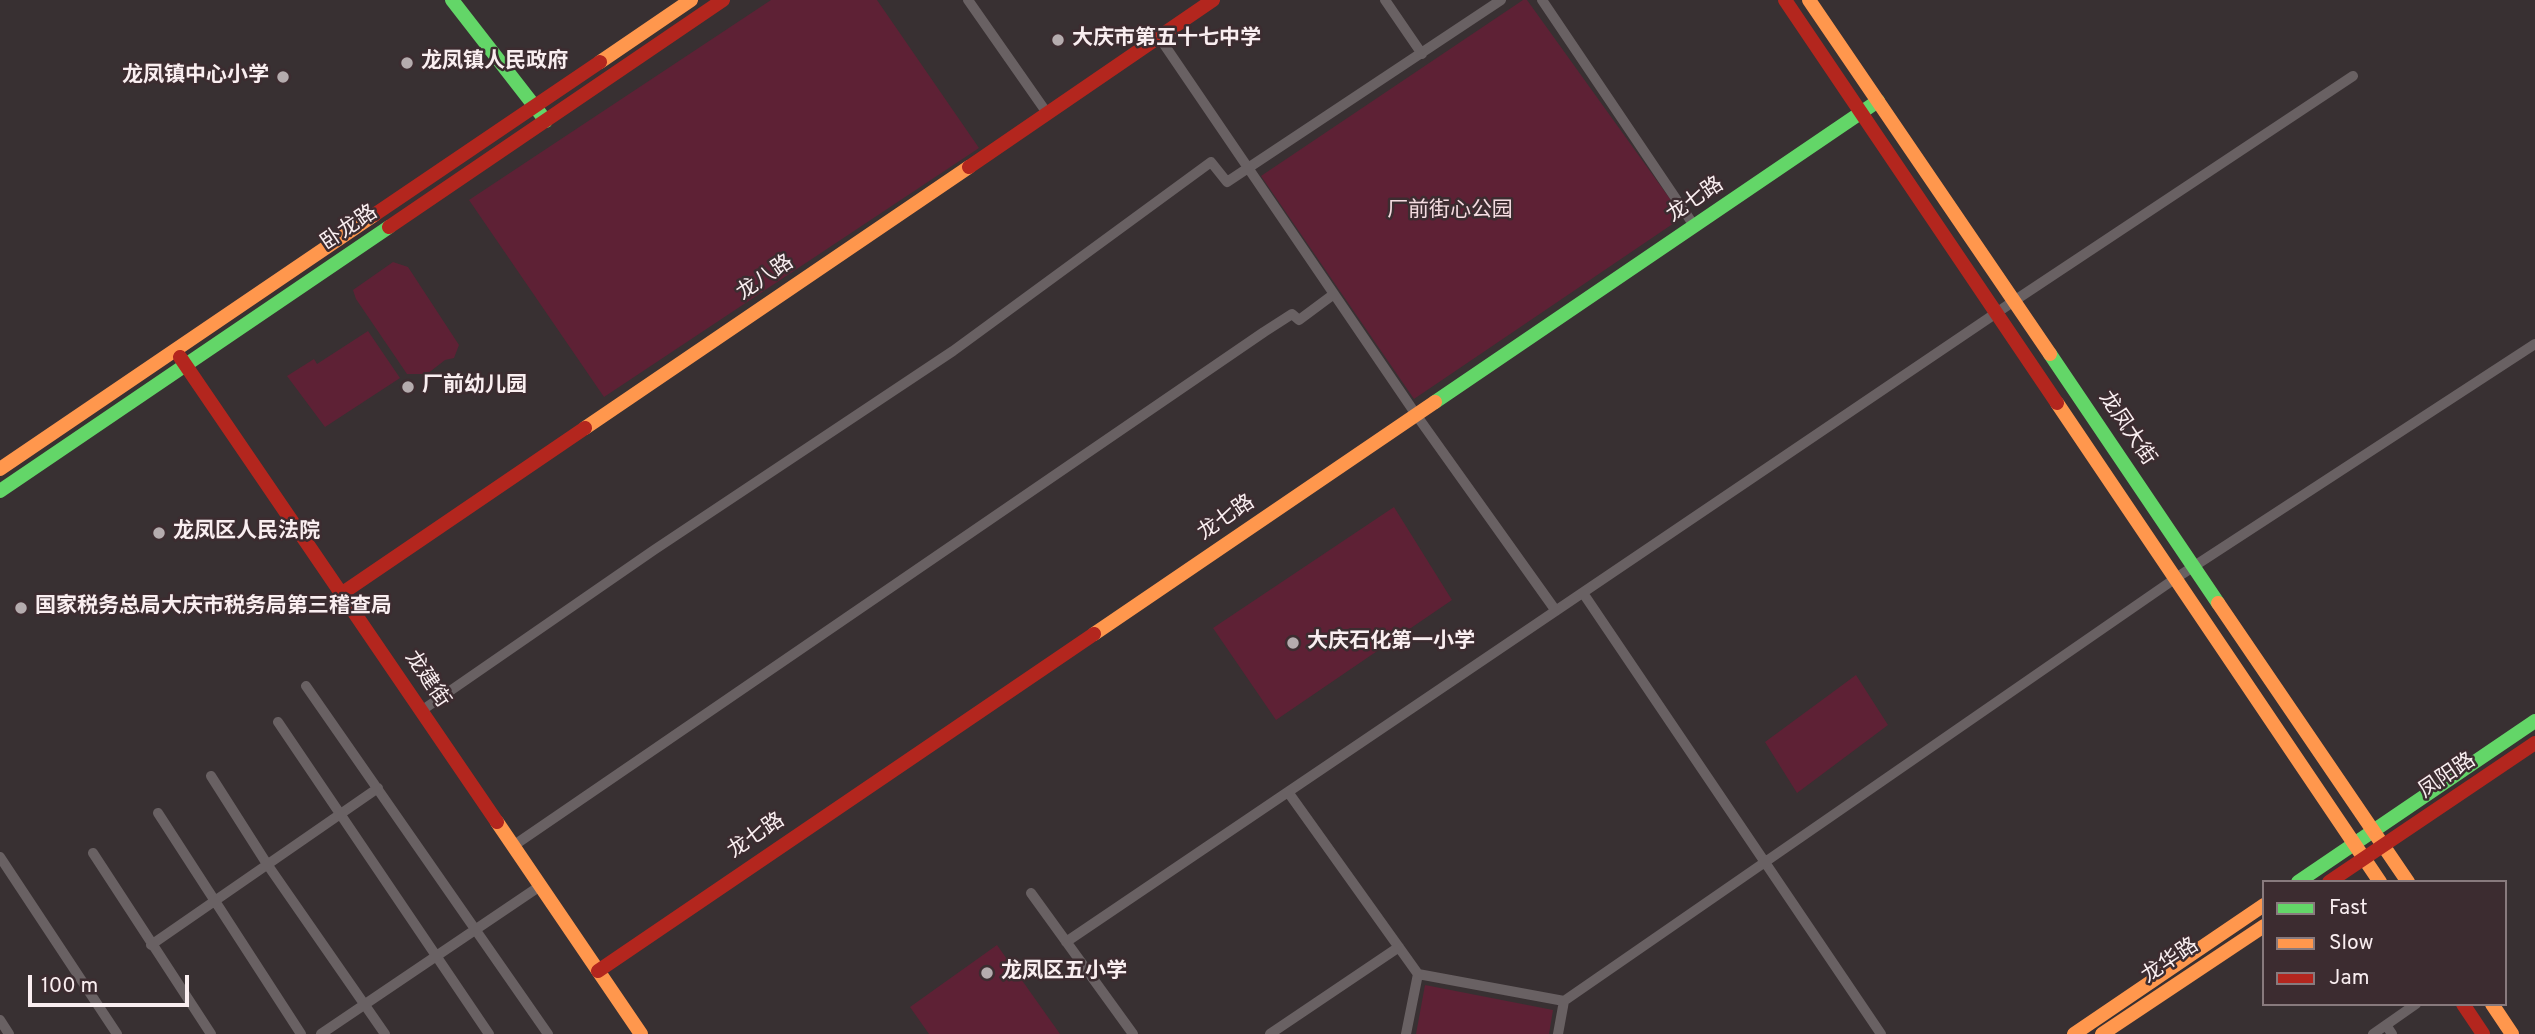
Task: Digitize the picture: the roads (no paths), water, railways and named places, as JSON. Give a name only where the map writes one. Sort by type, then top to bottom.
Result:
[{"type":"main road","points":[[452,0],[547,121]]},
{"type":"main road","name":"卧龙路","points":[[0,469],[691,0]]},
{"type":"main road","name":"卧龙路","points":[[0,491],[723,0]]},
{"type":"main road","name":"龙八路","points":[[341,594],[1213,0]]},
{"type":"main road","name":"龙凤大街","points":[[1785,0],[2379,880]]},
{"type":"main road","name":"龙凤大街","points":[[1809,0],[2407,880]]},
{"type":"main road","name":"龙七路","points":[[598,971],[1863,114],[1878,101]]},
{"type":"main road","name":"龙建街","points":[[176,350],[641,1034]]},
{"type":"main road","points":[[2301,880],[2535,721]]},
{"type":"main road","name":"凤阳路","points":[[2384,846],[2535,743]]},
{"type":"main road","points":[[2332,880],[2384,846]]},
{"type":"main road","points":[[2074,1034],[2262,906]]},
{"type":"main road","name":"龙华路","points":[[2102,1034],[2262,927]]},
{"type":"main road","points":[[2464,1006],[2483,1034]]},
{"type":"main road","points":[[2493,1006],[2512,1034]]},
{"type":"street","points":[[968,0],[1047,113]]},
{"type":"street","points":[[1385,0],[1422,54]]},
{"type":"street","points":[[421,711],[953,351],[1212,162],[1227,182],[1501,0]]},
{"type":"street","points":[[1542,0],[1695,227]]},
{"type":"street","points":[[1159,37],[1417,416],[1556,611]]},
{"type":"street","points":[[1066,942],[2014,301],[2353,76]]},
{"type":"street","points":[[513,846],[1253,340],[1292,314],[1299,320],[1334,294]]},
{"type":"street","points":[[1288,792],[1418,974],[1564,1001],[2176,578],[2535,344]]},
{"type":"street","points":[[1583,593],[1881,1034]]},
{"type":"street","points":[[306,686],[477,928],[548,1034]]},
{"type":"street","points":[[278,722],[489,1034]]},
{"type":"street","points":[[211,776],[267,864],[385,1034]]},
{"type":"street","points":[[151,945],[378,788]]},
{"type":"street","points":[[158,813],[301,1034]]},
{"type":"street","points":[[93,852],[211,1034]]},
{"type":"street","points":[[0,857],[117,1034]]},
{"type":"street","points":[[321,1034],[540,886]]},
{"type":"street","points":[[1031,893],[1133,1034]]},
{"type":"street","points":[[1270,1034],[1399,947]]},
{"type":"street","points":[[1406,1034],[1418,974]]},
{"type":"street","points":[[1558,1034],[1564,1001]]},
{"type":"street","points":[[2373,1034],[2389,1029],[2414,1006]]},
{"type":"street","points":[[0,1020],[9,1034]]},
{"type":"place","name":"大庆市第五十七中学","points":[[1058,40]]},
{"type":"place","name":"龙凤镇人民政府","points":[[407,63]]},
{"type":"place","name":"龙凤镇中心小学","points":[[283,77]]},
{"type":"place","name":"厂前幼儿园","points":[[408,387]]},
{"type":"place","name":"龙凤区人民法院","points":[[159,533]]},
{"type":"place","name":"国家税务总局大庆市税务局第三稽查局","points":[[21,608]]},
{"type":"place","name":"大庆石化第一小学","points":[[1293,643]]},
{"type":"place","name":"龙凤区五小学","points":[[987,973]]},
{"type":"park label","name":"厂前街心公园","points":[[1450,212]]}]
